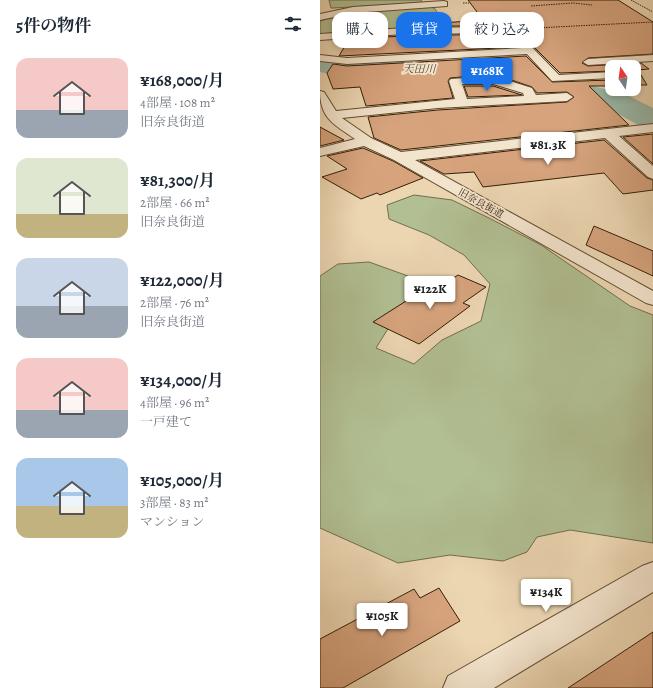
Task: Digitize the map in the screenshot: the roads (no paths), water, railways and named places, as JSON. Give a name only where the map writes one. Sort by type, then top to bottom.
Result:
[{"type":"street","points":[[320,17],[353,10],[445,4]]},
{"type":"street","points":[[320,37],[404,31],[500,30],[514,34],[556,79],[605,76]]},
{"type":"street","points":[[320,58],[347,61],[528,50]]},
{"type":"street","points":[[574,63],[650,61]]},
{"type":"street","points":[[543,65],[558,64]]},
{"type":"street","points":[[462,103],[455,81],[494,80],[528,91],[532,99]]},
{"type":"street","name":"旧奈良街道","points":[[320,95],[333,115],[366,141],[399,157],[653,299]]},
{"type":"street","points":[[333,115],[462,103],[567,98]]},
{"type":"street","points":[[399,157],[653,128]]},
{"type":"street","points":[[608,133],[653,174]]},
{"type":"street","points":[[320,152],[366,141]]},
{"type":"street","points":[[461,688],[653,576]]},
{"type":"waterway","name":"天田川","points":[[320,64],[334,67],[404,68]]},
{"type":"waterway","name":"天田川","points":[[529,77],[616,101],[653,120]]}]
